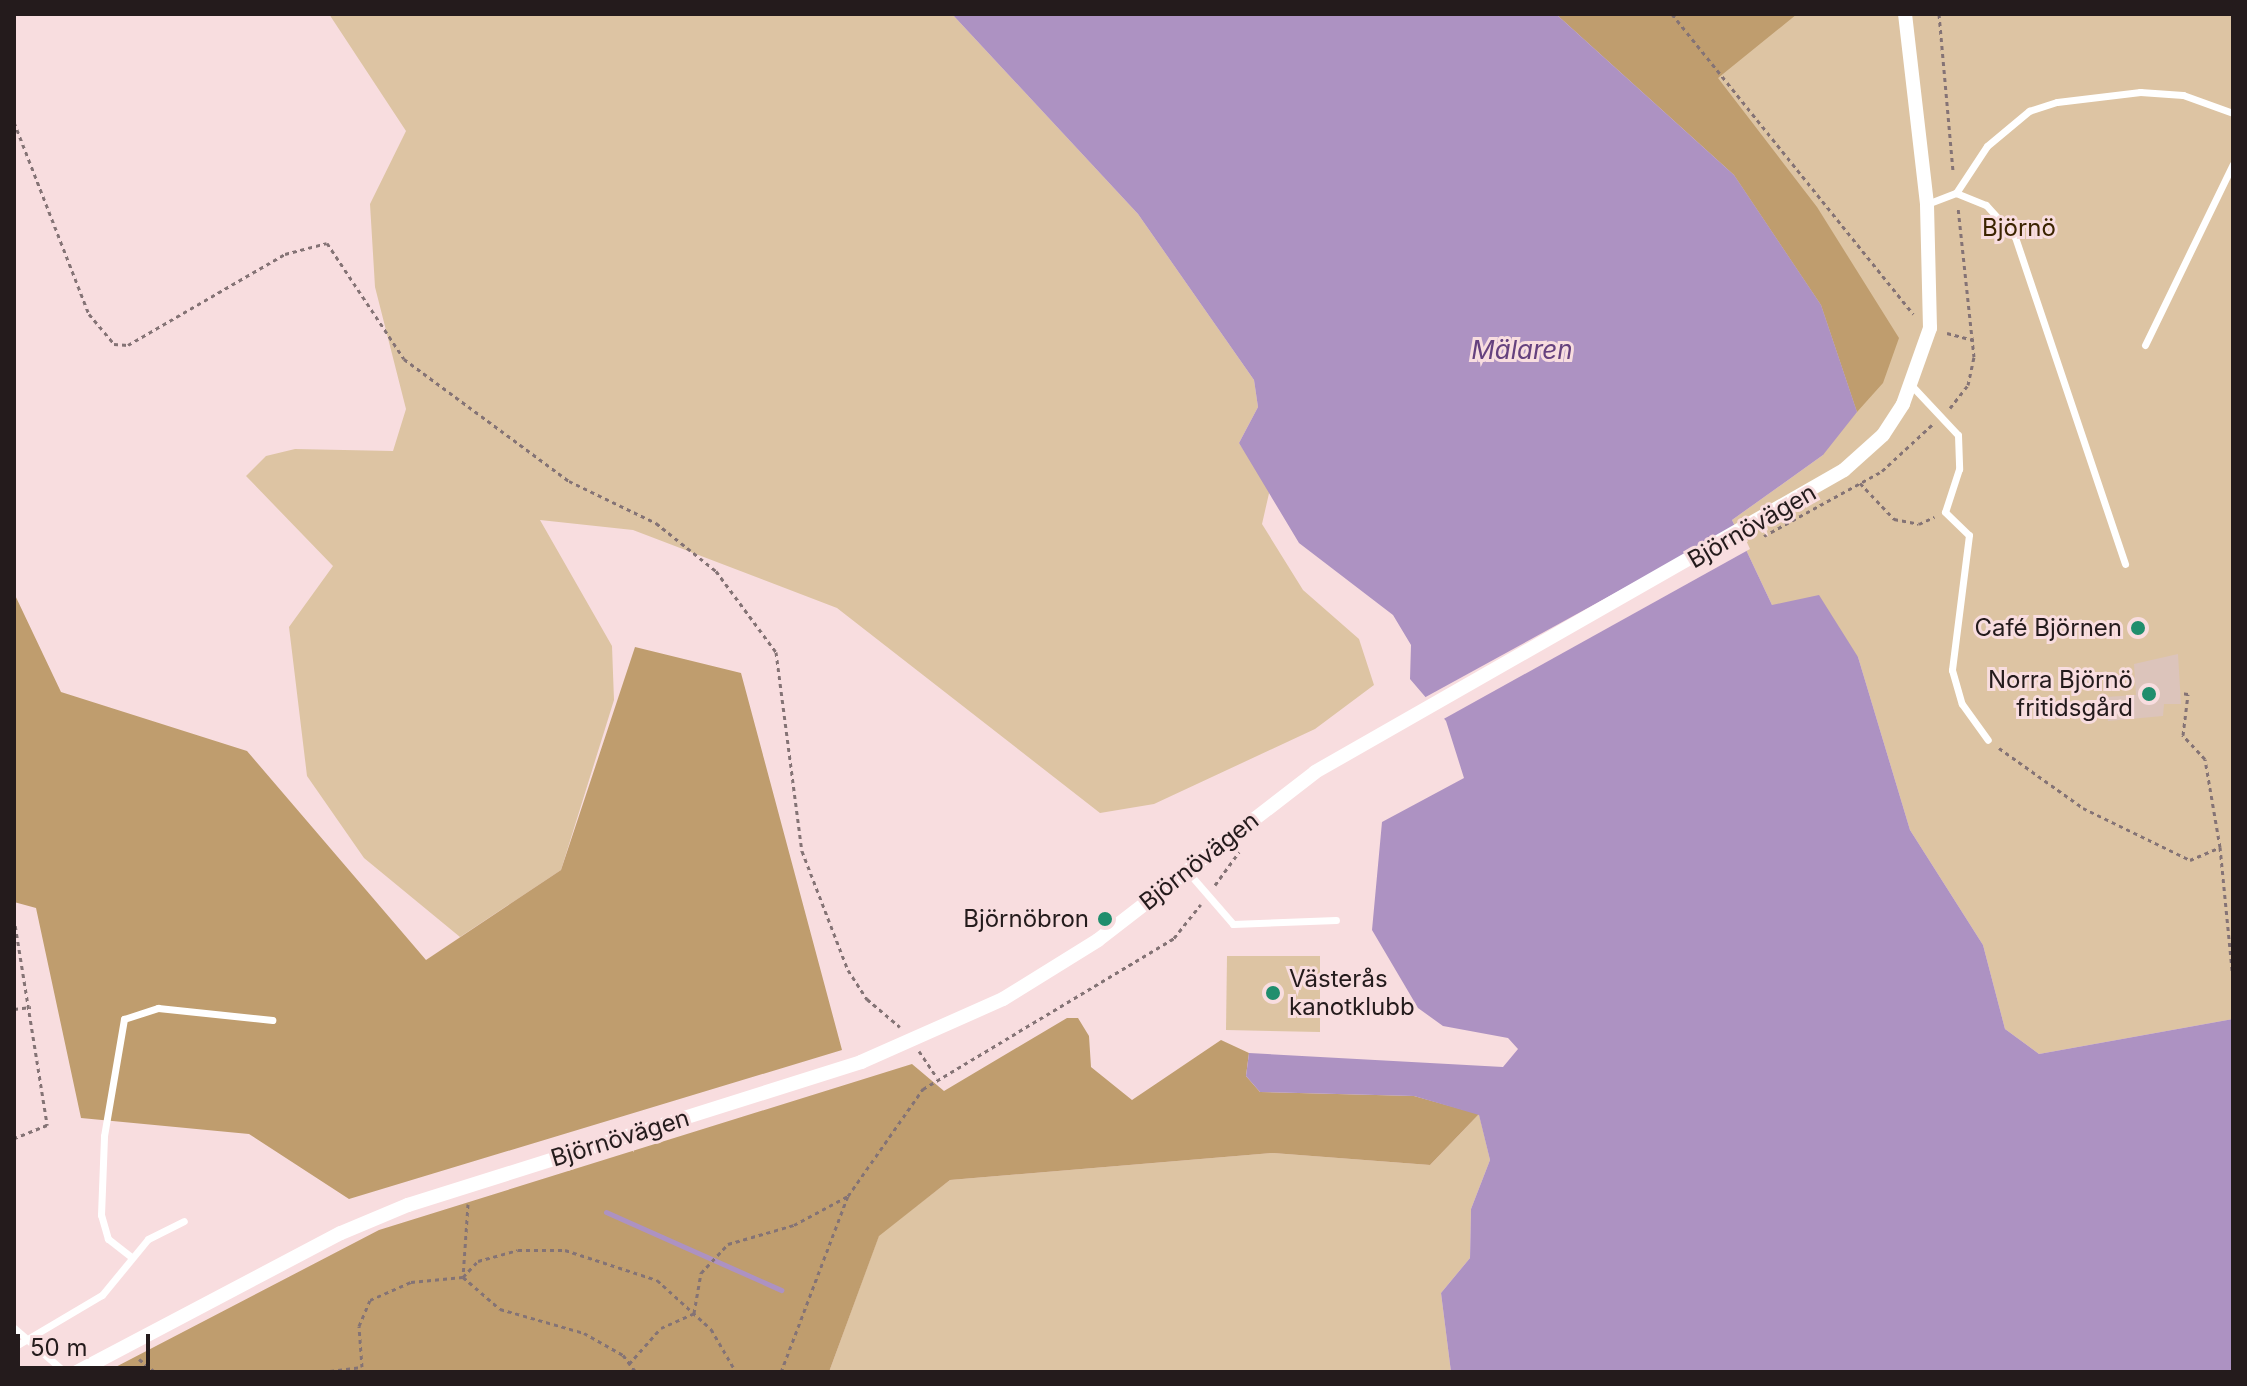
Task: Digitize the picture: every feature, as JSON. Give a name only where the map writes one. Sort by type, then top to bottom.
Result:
[{"type":"street","name":"Björnövägen","points":[[77,1372],[341,1233],[471,1183],[913,1042],[1003,999],[1098,940],[1315,772],[1750,528],[1844,470],[1883,435],[1912,386],[1930,328],[1927,204],[1905,14]]},
{"type":"lane","points":[[1927,204],[1956,193],[2006,129],[2057,102],[2140,92],[2183,95],[2233,113]]},
{"type":"lane","points":[[2145,345],[2233,164]]},
{"type":"lane","points":[[1956,193],[1986,205],[2015,237],[2125,564]]},
{"type":"lane","points":[[1912,386],[1958,435],[1959,469],[1945,512],[1969,535],[1952,670],[1962,704],[1988,740]]},
{"type":"lane","points":[[1186,869],[1233,924],[1336,920]]},
{"type":"lane","points":[[130,1256],[108,1239],[101,1215],[104,1136],[124,1019],[158,1008],[272,1020]]},
{"type":"lane","points":[[14,1347],[33,1340],[102,1295],[130,1256],[184,1221]]},
{"type":"lane","points":[[14,1328],[33,1340],[65,1372]]},
{"type":"path","points":[[1672,14],[1930,328],[1974,340]]},
{"type":"path","points":[[14,122],[89,314],[114,344],[128,345],[285,254],[327,243],[404,359],[569,481],[656,523],[716,571],[776,652],[802,851],[848,970],[913,1042],[937,1078]]},
{"type":"path","points":[[1860,483],[1894,519],[1919,524],[1945,512]]},
{"type":"path","points":[[2181,693],[2188,694],[2183,735],[2205,759],[2225,883],[2232,970]]},
{"type":"path","points":[[1988,740],[2083,808],[2174,854],[2190,860],[2220,847]]},
{"type":"path","points":[[781,1372],[848,1196],[881,1141],[937,1078],[1174,938],[1247,842]]},
{"type":"path","points":[[2225,883],[2233,887]]},
{"type":"path","points":[[14,918],[31,1007],[47,1125],[14,1138]]},
{"type":"path","points":[[14,1009],[31,1007]]},
{"type":"path","points":[[463,1277],[471,1183]]},
{"type":"path","points":[[694,1313],[701,1273],[728,1244],[794,1225],[848,1196]]},
{"type":"path","points":[[366,1372],[362,1367],[359,1326],[370,1300],[411,1282],[463,1277],[478,1261],[518,1250],[565,1250],[657,1280],[694,1313],[736,1372]]},
{"type":"path","points":[[463,1277],[500,1309],[584,1333],[636,1372]]},
{"type":"path","points":[[629,1364],[661,1328],[694,1313]]},
{"type":"path","points":[[322,1372],[362,1367]]},
{"type":"green space","points":[[329,14],[952,14],[1138,214],[1254,380],[1258,407],[1239,443],[1270,489],[1262,524],[1303,590],[1359,639],[1374,685],[1315,729],[1154,804],[1100,813],[837,608],[633,530],[540,520],[612,646],[614,700],[561,870],[460,937],[364,858],[307,776],[289,627],[333,566],[246,476],[266,456],[295,449],[393,451],[406,409],[375,287],[370,204],[406,131]]},
{"type":"green space","name":"Björnö","points":[[1556,14],[2233,14],[2233,1019],[2039,1054],[2005,1029],[1983,945],[1910,830],[1858,657],[1772,605],[1732,520],[1823,455],[1734,175]]},
{"type":"green space","name":"Västerås kanotklubb","points":[[1227,956],[1320,956],[1320,1032],[1226,1030]]},
{"type":"green space","points":[[1479,1114],[1490,1160],[1471,1209],[1470,1258],[1441,1293],[1451,1372],[829,1372],[879,1235],[950,1180],[1273,1153],[1430,1165]]},
{"type":"shaded area","points":[[1556,14],[1797,14],[1718,78],[1817,207],[1899,338],[1883,383],[1857,412],[1821,305],[1734,175]]},
{"type":"shaded area","points":[[14,593],[61,692],[247,751],[426,960],[561,870],[635,647],[741,673],[842,1050],[349,1199],[249,1134],[81,1118],[36,908],[14,902]]},
{"type":"shaded area","points":[[1067,1018],[1078,1018],[1089,1036],[1091,1067],[1132,1100],[1221,1040],[1249,1053],[1246,1076],[1260,1092],[1414,1096],[1479,1114],[1430,1165],[1273,1153],[950,1180],[879,1236],[829,1372],[106,1372],[379,1230],[912,1064],[944,1091]]},
{"type":"water","name":"Mälaren","points":[[952,14],[1556,14],[1734,175],[1821,305],[1857,412],[1823,455],[1732,520],[1772,605],[1819,595],[1858,657],[1910,830],[1983,945],[2005,1029],[2039,1054],[2233,1019],[2233,1372],[1451,1372],[1441,1293],[1470,1258],[1471,1209],[1490,1160],[1479,1115],[1414,1096],[1260,1092],[1246,1076],[1249,1053],[1503,1067],[1518,1049],[1508,1038],[1443,1026],[1418,1008],[1372,930],[1382,822],[1464,778],[1446,721],[1410,679],[1411,645],[1393,615],[1299,543],[1239,443],[1258,407],[1254,380],[1138,214]]},
{"type":"pier","points":[[1739,525],[1750,549],[1440,721],[1422,699]]},
{"type":"building","name":"Norra Björnö fritidsgård","points":[[2178,654],[2181,704],[2164,704],[2163,716],[2108,721],[2106,697],[2136,695],[2134,664]]},
{"type":"waterway","points":[[606,1212],[781,1290]]},
{"type":"place","name":"Café Björnen","points":[[2138,628]]},
{"type":"place","name":"Norra Björnö fritidsgård","points":[[2149,694]]},
{"type":"place","name":"Björnöbron","points":[[1105,919]]},
{"type":"place","name":"Västerås kanotklubb","points":[[1273,993]]}]
